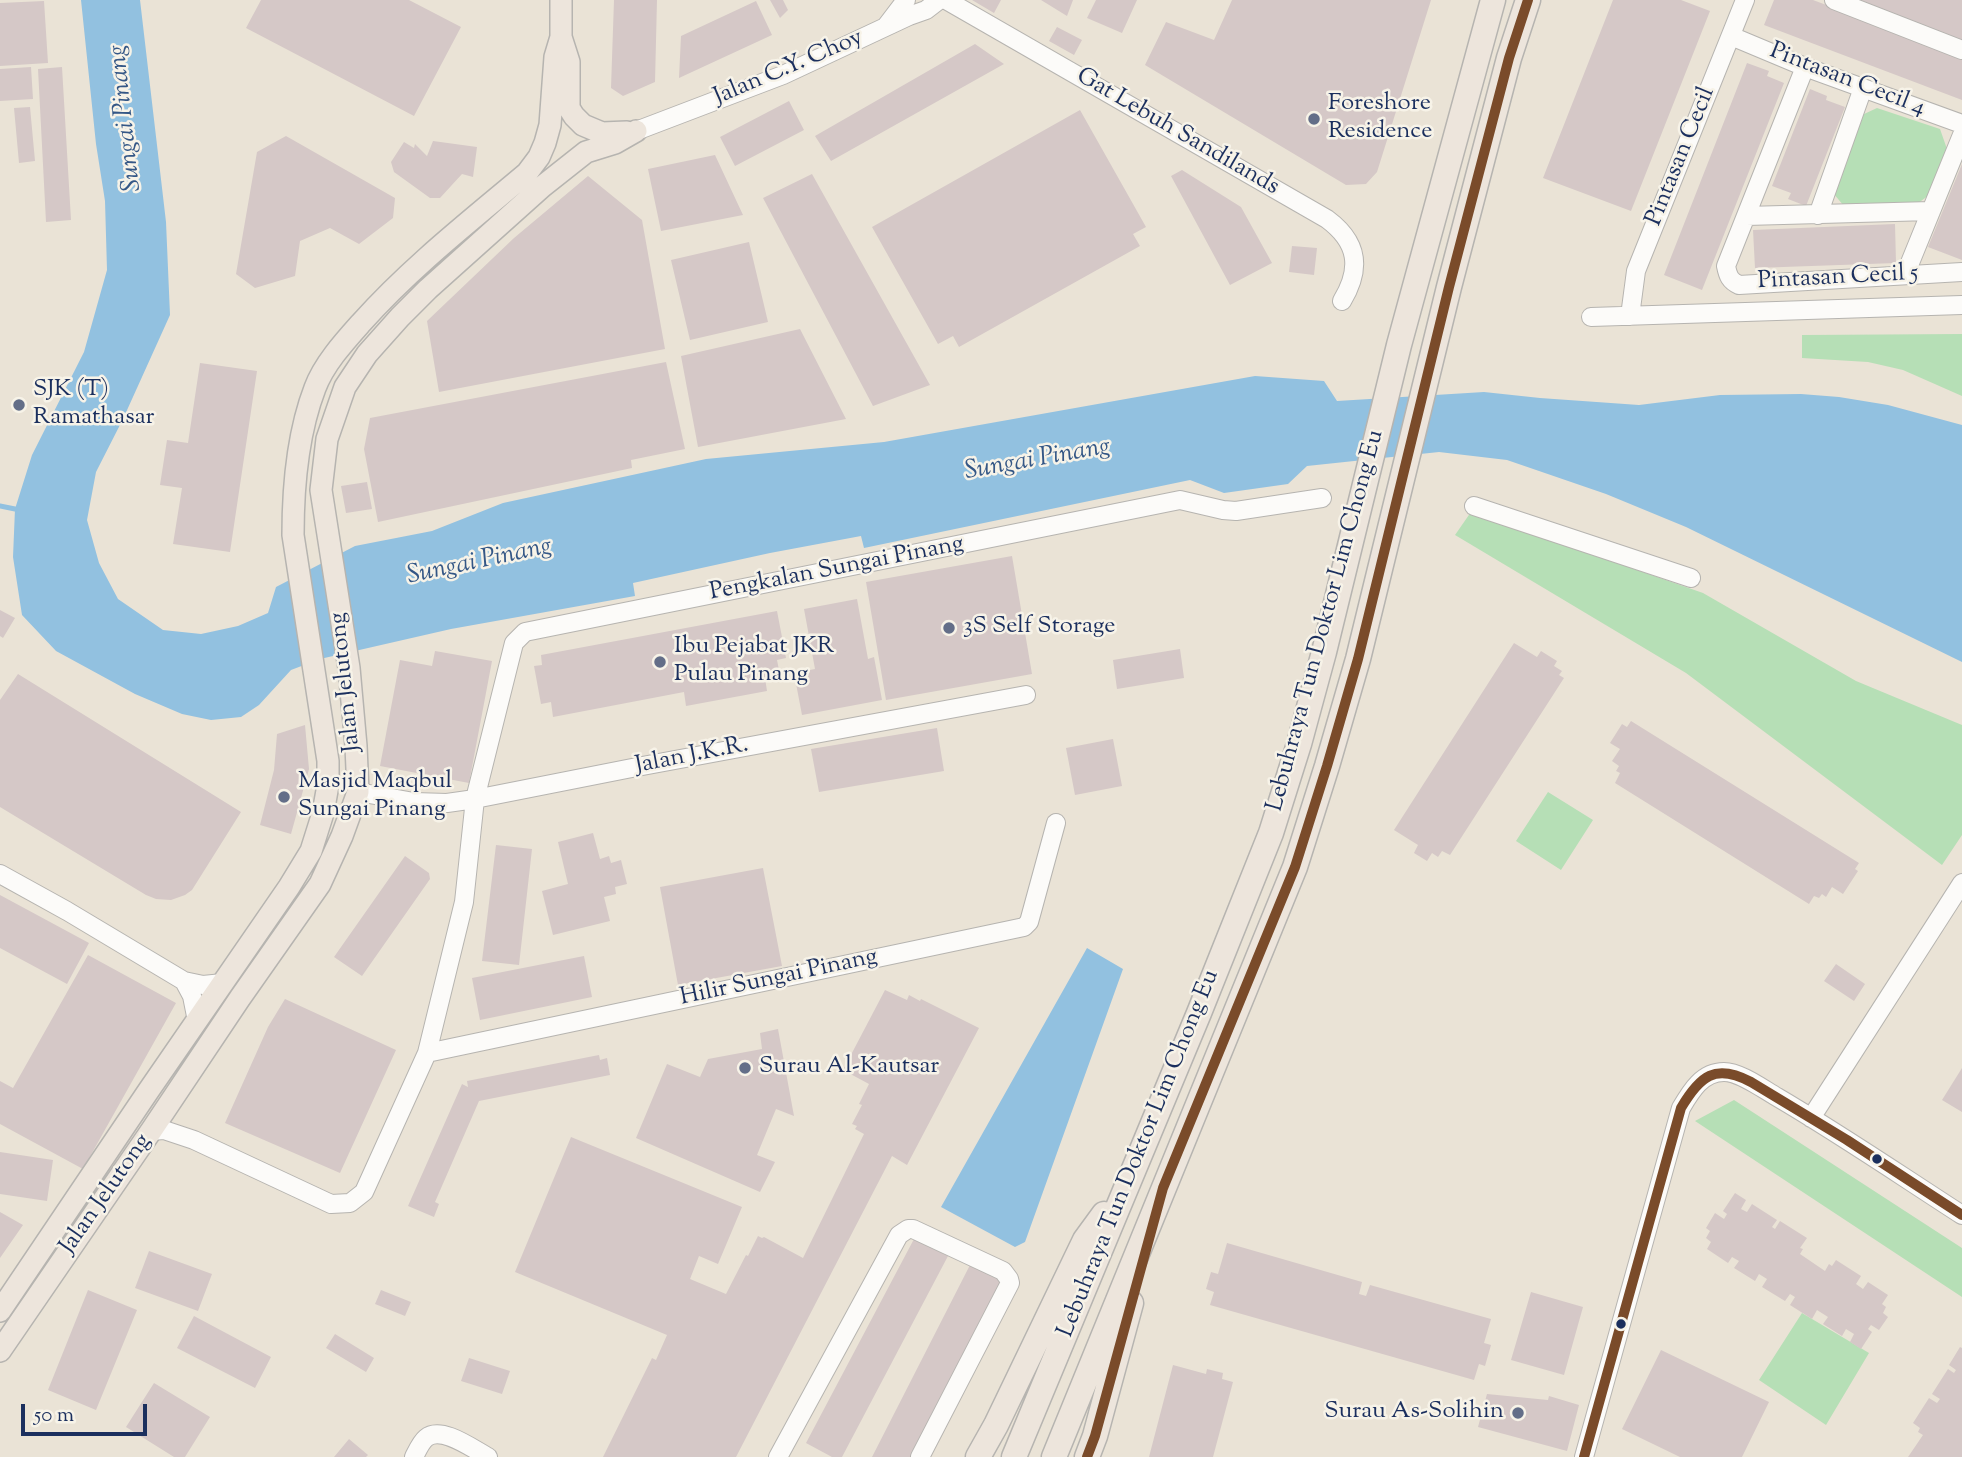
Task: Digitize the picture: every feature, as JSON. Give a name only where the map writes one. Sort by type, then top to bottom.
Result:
[{"type":"highway","name":"Lebuhraya Tun Doktor Lim Chong Eu","points":[[1014,1457],[1199,1013],[1271,832],[1325,652],[1399,345],[1493,0]]},
{"type":"highway","name":"Lebuhraya Tun Doktor Lim Chong Eu","points":[[1054,1457],[1295,867],[1357,659],[1449,288],[1509,58],[1528,0]]},
{"type":"highway","points":[[978,1457],[1086,1240],[1130,1176]]},
{"type":"highway","points":[[1087,1457],[1163,1188]]},
{"type":"main road","points":[[561,0],[561,37],[569,62],[569,108],[573,117],[583,125],[602,133],[636,131]]},
{"type":"main road","name":"Jalan Jelutong","points":[[0,1311],[289,887],[311,850],[323,813],[328,785],[328,761],[293,535],[293,499],[299,451],[315,387],[345,340],[414,268],[527,173],[539,157],[550,125],[555,57],[561,37]]},
{"type":"main road","name":"Jalan Jelutong","points":[[0,1351],[320,884],[358,792],[349,668],[321,490],[327,439],[345,387],[367,354],[428,289],[574,160],[586,152],[615,143],[636,131]]},
{"type":"street","points":[[887,26],[906,0]]},
{"type":"street","name":"Jalan C.Y. Choy","points":[[636,131],[783,75],[926,10],[939,0]]},
{"type":"street","name":"Gat Lebuh Sandilands","points":[[946,0],[1338,227],[1353,251],[1354,262],[1352,284],[1342,301]]},
{"type":"street","name":"Pintasan Cecil","points":[[1630,316],[1636,271],[1745,0]]},
{"type":"street","points":[[1834,0],[1962,50]]},
{"type":"street","name":"Pintasan Cecil 4","points":[[1731,36],[1805,67],[1962,124]]},
{"type":"street","points":[[1805,67],[1746,216],[1931,211]]},
{"type":"street","points":[[1818,215],[1863,88]]},
{"type":"street","points":[[1905,275],[1962,135]]},
{"type":"street","name":"Pintasan Cecil 5","points":[[1746,216],[1726,266],[1731,281],[1739,285],[1962,272]]},
{"type":"street","points":[[1591,317],[1962,305]]},
{"type":"street","name":"Pengkalan Sungai Pinang","points":[[151,1131],[164,1130],[194,1140],[331,1204],[350,1203],[364,1192],[427,1052],[464,902],[475,799],[514,643],[525,632],[1180,500],[1236,512],[1322,498]]},
{"type":"street","points":[[1474,506],[1690,578]]},
{"type":"street","name":"Jalan J.K.R.","points":[[358,792],[414,802],[447,803],[475,799],[1026,695]]},
{"type":"street","name":"Hilir Sungai Pinang","points":[[427,1052],[1024,927],[1029,922],[1056,822]]},
{"type":"street","points":[[0,874],[184,981],[203,985],[223,983]]},
{"type":"street","points":[[1811,1118],[1962,883]]},
{"type":"street","points":[[184,981],[192,996],[197,1021]]},
{"type":"street","points":[[1584,1457],[1681,1108],[1694,1087],[1706,1076],[1724,1072],[1744,1077],[1962,1215]]},
{"type":"street","points":[[778,1457],[899,1235],[908,1229],[1003,1272],[1010,1283],[920,1457]]},
{"type":"street","points":[[414,1457],[425,1438],[436,1433],[449,1436],[488,1457]]},
{"type":"green space","points":[[1877,108],[1940,129],[1947,149],[1929,195],[1917,204],[1844,206],[1833,193],[1862,115]]},
{"type":"green space","points":[[1962,334],[1962,396],[1903,370],[1868,362],[1802,358],[1802,335]]},
{"type":"green space","points":[[1471,512],[1703,593],[1856,681],[1962,725],[1962,835],[1942,865],[1686,673],[1455,535]]},
{"type":"green space","points":[[1548,792],[1593,820],[1561,870],[1516,841]]},
{"type":"green space","points":[[1734,1100],[1962,1248],[1962,1297],[1695,1121]]},
{"type":"green space","points":[[1802,1313],[1869,1353],[1826,1425],[1759,1380]]},
{"type":"water","name":"Sungai Pinang","points":[[81,0],[140,0],[166,222],[170,315],[96,472],[87,520],[99,563],[118,599],[163,630],[201,634],[238,626],[268,613],[276,587],[355,546],[432,531],[503,503],[706,459],[884,442],[1255,376],[1324,381],[1337,401],[1484,392],[1639,405],[1720,395],[1801,394],[1888,405],[1962,425],[1962,662],[1686,527],[1606,494],[1507,460],[1439,452],[1307,466],[1288,484],[1224,493],[1190,480],[864,548],[861,536],[770,553],[633,583],[635,596],[451,629],[320,659],[291,670],[259,705],[241,717],[211,720],[182,714],[135,694],[56,651],[22,615],[13,557],[15,509],[32,455],[84,352],[107,270],[105,201],[96,144]]},
{"type":"water","points":[[1087,948],[1123,969],[1025,1242],[1015,1247],[941,1207]]},
{"type":"building","points":[[261,0],[409,0],[461,27],[414,116],[246,28]]},
{"type":"building","points":[[614,0],[657,0],[655,82],[623,96],[611,88]]},
{"type":"building","points":[[770,0],[783,0],[788,10],[780,18]]},
{"type":"building","points":[[972,0],[1001,0],[994,13]]},
{"type":"building","points":[[1041,0],[1073,0],[1067,16]]},
{"type":"building","points":[[1096,0],[1137,0],[1122,33],[1087,18]]},
{"type":"building","name":"Foreshore Residence","points":[[1232,0],[1431,0],[1377,172],[1366,184],[1346,185],[1145,65],[1166,22],[1214,40]]},
{"type":"building","points":[[1613,0],[1681,0],[1710,11],[1631,211],[1543,178]]},
{"type":"building","points":[[1774,0],[1813,0],[1962,56],[1962,100],[1764,25]]},
{"type":"building","points":[[1860,0],[1962,0],[1962,41]]},
{"type":"building","points":[[44,1],[48,63],[0,66],[0,3]]},
{"type":"building","points":[[756,1],[772,35],[679,78],[681,36]]},
{"type":"building","points":[[1057,27],[1082,40],[1074,55],[1049,41]]},
{"type":"building","points":[[975,44],[1004,64],[831,161],[815,136]]},
{"type":"building","points":[[1747,63],[1769,71],[1767,76],[1784,83],[1702,290],[1664,275]]},
{"type":"building","points":[[31,67],[33,99],[0,101],[0,69]]},
{"type":"building","points":[[62,67],[71,220],[46,222],[38,69]]},
{"type":"building","points":[[1810,89],[1827,96],[1826,100],[1845,107],[1806,206],[1788,199],[1791,193],[1772,186]]},
{"type":"building","points":[[789,101],[804,130],[735,166],[720,137]]},
{"type":"building","points":[[30,107],[35,161],[19,163],[14,108]]},
{"type":"building","points":[[1080,110],[1146,227],[1133,234],[1140,246],[959,347],[953,336],[938,344],[872,227]]},
{"type":"building","points":[[286,136],[395,198],[393,218],[359,244],[330,228],[300,241],[295,276],[255,288],[236,274],[257,152]]},
{"type":"building","points":[[433,141],[477,147],[473,177],[462,174],[440,198],[430,198],[394,172],[391,162],[404,142],[414,148],[415,144],[427,156]]},
{"type":"building","points":[[715,155],[743,215],[661,231],[648,169]]},
{"type":"building","points":[[1962,164],[1962,260],[1928,247]]},
{"type":"building","points":[[1182,170],[1241,207],[1272,263],[1230,285],[1171,176]]},
{"type":"building","points":[[812,174],[930,385],[873,406],[763,198]]},
{"type":"building","points":[[588,176],[642,220],[665,349],[439,392],[427,321],[514,238]]},
{"type":"building","points":[[1895,224],[1896,263],[1755,268],[1753,230]]},
{"type":"building","points":[[749,242],[768,322],[690,340],[671,260]]},
{"type":"building","points":[[1292,246],[1317,248],[1314,275],[1289,272]]},
{"type":"building","points":[[800,329],[846,419],[698,447],[681,356]]},
{"type":"building","points":[[666,362],[685,449],[631,460],[632,468],[378,522],[364,449],[370,418]]},
{"type":"building","points":[[200,363],[257,371],[230,552],[173,544],[182,488],[160,485],[167,440],[188,443]]},
{"type":"building","points":[[367,482],[372,509],[346,513],[341,486]]},
{"type":"building","name":"3S Self Storage","points":[[1012,556],[1032,674],[886,700],[866,582]]},
{"type":"building","points":[[857,599],[868,659],[874,657],[882,700],[802,715],[794,673],[815,669],[804,609]]},
{"type":"building","points":[[0,610],[15,618],[3,638],[0,636]]},
{"type":"building","name":"Ibu Pejabat JKR Pulau Pinang","points":[[777,611],[786,658],[777,660],[780,675],[765,678],[767,691],[686,706],[684,692],[553,717],[551,702],[541,704],[534,666],[542,665],[541,655]]},
{"type":"building","points":[[1514,643],[1537,657],[1541,651],[1557,661],[1554,666],[1562,671],[1559,675],[1564,678],[1450,855],[1442,851],[1438,857],[1432,853],[1427,861],[1414,853],[1418,845],[1394,830]]},
{"type":"building","points":[[1180,649],[1184,678],[1117,689],[1113,660]]},
{"type":"building","points":[[435,651],[492,661],[469,783],[380,766],[400,660],[432,666]]},
{"type":"building","points":[[18,674],[241,812],[192,890],[171,900],[146,895],[0,807],[0,700]]},
{"type":"building","points":[[1631,721],[1859,863],[1855,869],[1858,871],[1843,894],[1832,887],[1826,897],[1822,894],[1819,898],[1814,896],[1809,904],[1615,783],[1620,773],[1616,771],[1619,766],[1612,761],[1620,749],[1610,743],[1622,724],[1627,727]]},
{"type":"building","name":"Masjid Maqbul Sungai Pinang","points":[[305,725],[309,769],[291,834],[260,825],[274,770],[277,734]]},
{"type":"building","points":[[937,728],[944,771],[819,792],[811,749]]},
{"type":"building","points":[[1113,739],[1122,786],[1075,795],[1066,748]]},
{"type":"building","points":[[593,833],[600,859],[609,856],[611,863],[621,860],[627,884],[615,887],[616,894],[604,897],[610,921],[553,935],[542,891],[568,884],[558,842]]},
{"type":"building","points":[[496,845],[532,849],[519,965],[482,961]]},
{"type":"building","points":[[405,856],[429,873],[430,879],[362,976],[334,957]]},
{"type":"building","points":[[763,868],[782,966],[678,985],[660,887]]},
{"type":"building","points":[[0,895],[89,943],[67,984],[0,948]]},
{"type":"building","points":[[88,955],[176,1003],[83,1169],[0,1124],[0,1081],[13,1088]]},
{"type":"building","points":[[584,956],[592,997],[480,1020],[472,978]]},
{"type":"building","points":[[1836,964],[1865,984],[1854,1001],[1824,981]]},
{"type":"building","points":[[885,990],[907,1000],[909,995],[920,1001],[921,999],[979,1028],[907,1165],[892,1156],[736,1457],[603,1457],[652,1358],[656,1360],[667,1335],[515,1272],[571,1137],[742,1207],[718,1264],[699,1256],[690,1279],[726,1294],[758,1236],[803,1258],[864,1134],[852,1124],[869,1084],[843,1070]]},
{"type":"building","points":[[285,999],[396,1050],[340,1173],[225,1123],[268,1027]]},
{"type":"building","points":[[778,1029],[794,1116],[776,1109],[757,1155],[775,1162],[760,1192],[636,1138],[667,1064],[700,1077],[708,1059],[762,1049],[760,1033]]},
{"type":"building","points":[[599,1055],[600,1060],[607,1058],[610,1075],[479,1101],[435,1202],[439,1204],[434,1217],[408,1206],[462,1084],[468,1087],[467,1081]]},
{"type":"building","points":[[1962,1068],[1962,1112],[1942,1100]]},
{"type":"building","points":[[0,1152],[53,1160],[47,1201],[0,1194]]},
{"type":"building","points":[[1735,1193],[1746,1200],[1741,1209],[1747,1212],[1752,1204],[1777,1220],[1772,1227],[1775,1229],[1780,1221],[1807,1238],[1800,1248],[1803,1249],[1800,1254],[1825,1271],[1829,1264],[1832,1266],[1836,1260],[1861,1276],[1856,1284],[1863,1289],[1868,1282],[1888,1295],[1882,1304],[1886,1307],[1883,1313],[1888,1317],[1879,1330],[1871,1325],[1868,1329],[1872,1332],[1861,1349],[1850,1342],[1854,1334],[1846,1329],[1842,1336],[1823,1324],[1828,1317],[1817,1310],[1812,1319],[1790,1305],[1795,1297],[1790,1294],[1785,1301],[1762,1287],[1767,1279],[1759,1274],[1755,1281],[1734,1268],[1739,1261],[1732,1257],[1728,1263],[1707,1249],[1711,1242],[1706,1238],[1710,1231],[1706,1228],[1715,1213],[1724,1219],[1727,1214],[1723,1211]]},
{"type":"building","points":[[0,1212],[23,1225],[0,1258]]},
{"type":"building","points":[[914,1239],[948,1256],[842,1457],[832,1457],[806,1443]]},
{"type":"building","points":[[1227,1243],[1362,1282],[1359,1294],[1366,1296],[1370,1285],[1491,1319],[1484,1343],[1491,1345],[1485,1366],[1479,1364],[1474,1380],[1210,1305],[1214,1292],[1206,1289],[1211,1272],[1218,1274]]},
{"type":"building","points":[[149,1251],[212,1274],[198,1311],[135,1288]]},
{"type":"building","points":[[970,1265],[1002,1281],[912,1457],[872,1457]]},
{"type":"building","points":[[88,1290],[137,1310],[96,1410],[48,1390]]},
{"type":"building","points":[[381,1290],[411,1302],[405,1316],[375,1304]]},
{"type":"building","points":[[1531,1292],[1583,1307],[1564,1375],[1511,1360]]},
{"type":"building","points":[[194,1316],[271,1357],[255,1388],[177,1348]]},
{"type":"building","points":[[335,1334],[374,1358],[366,1372],[326,1348]]},
{"type":"building","points":[[1960,1347],[1962,1457],[1908,1457],[1923,1435],[1918,1432],[1920,1428],[1913,1423],[1929,1398],[1937,1403],[1940,1399],[1932,1394],[1948,1369],[1954,1373],[1956,1370],[1949,1365]]},
{"type":"building","points":[[1661,1350],[1769,1402],[1742,1457],[1680,1457],[1622,1429]]},
{"type":"building","points":[[469,1358],[510,1371],[502,1394],[461,1381]]},
{"type":"building","points":[[1173,1365],[1206,1374],[1207,1369],[1223,1373],[1222,1379],[1233,1382],[1213,1457],[1149,1457]]},
{"type":"building","points":[[154,1383],[210,1417],[185,1457],[174,1457],[126,1427]]},
{"type":"building","points":[[1487,1394],[1548,1400],[1549,1396],[1579,1405],[1567,1451],[1478,1427]]},
{"type":"building","points":[[349,1439],[368,1455],[334,1457]]},
{"type":"waterway","points":[[0,506],[15,509]]},
{"type":"transit line","points":[[1087,1457],[1163,1188],[1295,867],[1327,766],[1358,659],[1449,287],[1509,58],[1528,0]]},
{"type":"transit line","points":[[1584,1457],[1681,1108],[1702,1081],[1718,1073],[1738,1076],[1751,1082],[1847,1140],[1962,1215]]},
{"type":"place","name":"Foreshore Residence","points":[[1314,119]]},
{"type":"place","name":"SJK (T) Ramathasar","points":[[19,405]]},
{"type":"place","name":"3S Self Storage","points":[[949,628]]},
{"type":"place","name":"Ibu Pejabat JKR Pulau Pinang","points":[[660,662]]},
{"type":"place","name":"Masjid Maqbul Sungai Pinang","points":[[284,797]]},
{"type":"place","name":"Surau Al-Kautsar","points":[[745,1068]]},
{"type":"place","name":"Surau As-Solihin","points":[[1518,1413]]}]
